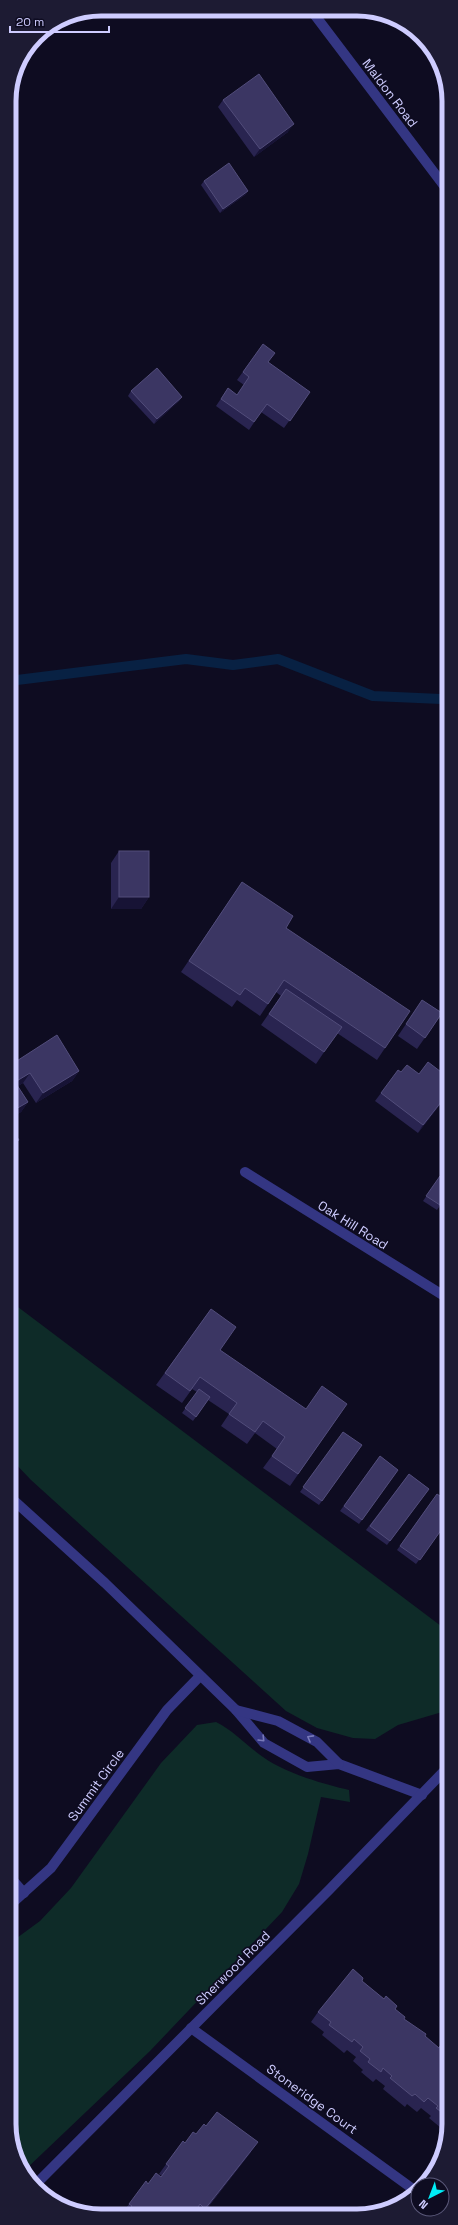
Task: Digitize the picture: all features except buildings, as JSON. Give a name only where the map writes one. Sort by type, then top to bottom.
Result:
[{"type":"street","name":"Maldon Road","points":[[316,16],[442,183]]},
{"type":"street","name":"Oak Hill Road","points":[[245,1172],[442,1295]]},
{"type":"street","points":[[16,1502],[105,1583],[236,1710],[264,1743],[307,1766],[338,1764],[422,1794]]},
{"type":"street","name":"Summit Circle","points":[[16,1901],[51,1868],[167,1710],[200,1676]]},
{"type":"street","points":[[236,1710],[278,1721],[317,1742],[338,1764]]},
{"type":"street","name":"Sherwood Road","points":[[38,2181],[442,1773]]},
{"type":"street","points":[[16,1884],[24,1894]]},
{"type":"street","name":"Stoneridge Court","points":[[191,2028],[410,2187]]},
{"type":"green space","points":[[16,1306],[442,1627],[442,1712],[398,1725],[375,1739],[353,1738],[317,1728],[286,1711],[31,1480],[16,1464]]},
{"type":"green space","points":[[216,1722],[229,1730],[272,1763],[293,1773],[328,1785],[349,1790],[350,1802],[321,1797],[308,1854],[299,1884],[282,1912],[150,2051],[28,2167],[19,2146],[16,2124],[16,1939],[40,1921],[71,1888],[161,1763],[197,1725]]},
{"type":"waterway","points":[[16,680],[186,659],[233,665],[278,659],[373,696],[442,699]]}]
